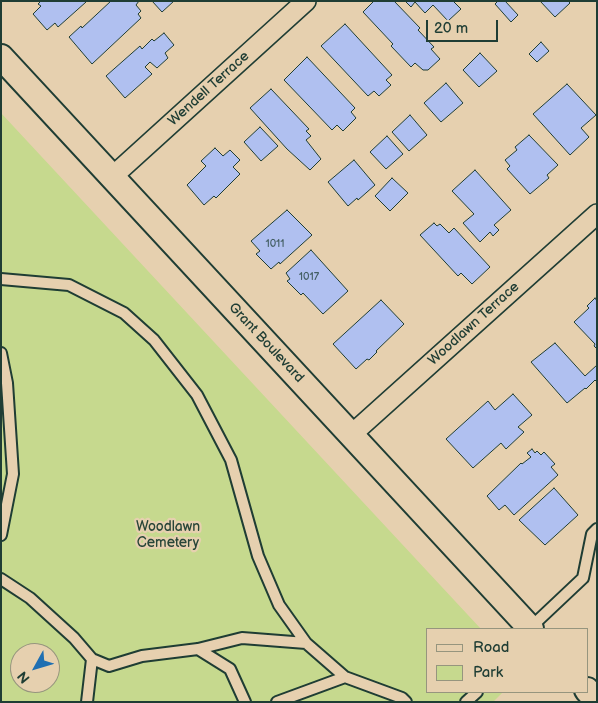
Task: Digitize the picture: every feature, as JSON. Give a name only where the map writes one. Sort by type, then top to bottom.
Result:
[{"type":"street","name":"Wendell Terrace","points":[[112,177],[306,1]]},
{"type":"street","name":"Grant Boulevard","points":[[1,57],[529,628]]},
{"type":"street","name":"Woodlawn Terrace","points":[[351,435],[597,214]]},
{"type":"street","points":[[588,691],[597,700]]},
{"type":"lane","points":[[1,279],[69,285],[124,313],[154,340],[197,395],[231,460],[258,556],[280,605],[306,643],[345,677],[402,698],[406,702]]},
{"type":"lane","points":[[1,353],[7,383],[13,474],[1,535]]},
{"type":"lane","points":[[531,628],[582,578],[592,534],[597,529]]},
{"type":"lane","points":[[1,579],[30,598],[74,638],[92,659],[109,666],[142,656],[198,649],[242,638],[306,643]]},
{"type":"lane","points":[[198,649],[230,670],[245,702]]},
{"type":"lane","points":[[87,702],[92,659]]},
{"type":"lane","points":[[277,702],[345,677]]},
{"type":"lane","points":[[466,702],[476,693]]},
{"type":"green space","name":"Woodlawn Cemetery","points":[[1,113],[480,628],[426,628],[426,693],[502,693],[493,702],[1,702]]},
{"type":"building","points":[[41,1],[86,2],[58,27],[55,23],[47,30],[33,14],[41,6],[38,4]]},
{"type":"building","points":[[111,1],[139,1],[136,5],[141,11],[138,14],[141,18],[92,64],[69,37],[81,26],[82,28]]},
{"type":"building","points":[[152,1],[174,1],[162,12]]},
{"type":"building","points":[[374,1],[394,1],[420,28],[418,30],[434,47],[431,49],[440,59],[428,70],[423,70],[415,63],[411,67],[391,46],[393,44],[363,12]]},
{"type":"building","points":[[405,1],[453,1],[461,9],[448,21],[433,5],[425,13],[415,2],[411,7]]},
{"type":"building","points":[[498,1],[505,1],[518,15],[511,22],[495,4]]},
{"type":"building","points":[[540,1],[568,1],[570,3],[555,17]]},
{"type":"building","points":[[345,24],[392,75],[386,80],[391,85],[379,96],[374,91],[368,96],[321,46]]},
{"type":"building","points":[[164,33],[174,45],[165,53],[168,58],[157,68],[150,62],[145,67],[152,74],[125,98],[106,76],[140,46],[142,49],[152,39],[154,41]]},
{"type":"building","points":[[541,42],[549,51],[537,62],[529,54]]},
{"type":"building","points":[[480,53],[497,71],[479,87],[463,70]]},
{"type":"building","points":[[307,57],[355,108],[351,112],[356,118],[343,131],[337,125],[332,130],[284,80]]},
{"type":"building","points":[[446,83],[463,103],[441,122],[424,103]]},
{"type":"building","points":[[567,84],[596,115],[581,128],[589,137],[570,155],[533,114]]},
{"type":"building","points":[[271,89],[309,129],[306,131],[311,136],[306,140],[321,159],[310,170],[287,149],[250,108]]},
{"type":"building","points":[[410,115],[427,135],[409,151],[392,132]]},
{"type":"building","points":[[260,127],[278,146],[261,161],[244,142]]},
{"type":"building","points":[[529,135],[558,165],[547,175],[549,178],[530,194],[507,169],[510,166],[505,160],[517,150],[515,147]]},
{"type":"building","points":[[387,136],[403,154],[386,169],[370,152]]},
{"type":"building","points":[[215,148],[223,156],[230,150],[240,160],[233,167],[240,174],[216,198],[214,196],[204,205],[187,185],[206,166],[201,161]]},
{"type":"building","points":[[354,160],[375,185],[348,206],[328,182]]},
{"type":"building","points":[[475,170],[511,210],[494,225],[499,230],[493,236],[490,232],[480,242],[463,223],[474,214],[452,191]]},
{"type":"building","points":[[392,178],[408,193],[390,211],[375,196]]},
{"type":"building","points":[[287,210],[312,235],[280,264],[279,262],[271,269],[256,254],[260,251],[251,241]]},
{"type":"building","points":[[434,223],[437,226],[440,224],[449,233],[454,228],[490,267],[472,284],[461,273],[458,276],[420,235]]},
{"type":"building","points":[[311,250],[348,291],[323,314],[303,293],[301,295],[287,281],[290,279],[286,273]]},
{"type":"building","points":[[595,298],[597,301],[597,349],[594,346],[595,344],[574,322],[589,308],[587,306]]},
{"type":"building","points":[[381,300],[404,324],[369,360],[367,359],[356,369],[333,344]]},
{"type":"building","points":[[555,343],[585,376],[597,365],[597,382],[595,380],[567,403],[531,362]]},
{"type":"building","points":[[513,394],[532,415],[518,427],[524,432],[506,449],[501,443],[473,468],[446,439],[488,401],[495,410]]},
{"type":"building","points":[[532,449],[535,453],[537,451],[541,455],[544,452],[555,464],[551,467],[558,475],[514,515],[505,505],[499,510],[487,496],[521,463],[531,457],[527,453]]},
{"type":"building","points":[[554,488],[578,515],[545,545],[519,520]]}]
